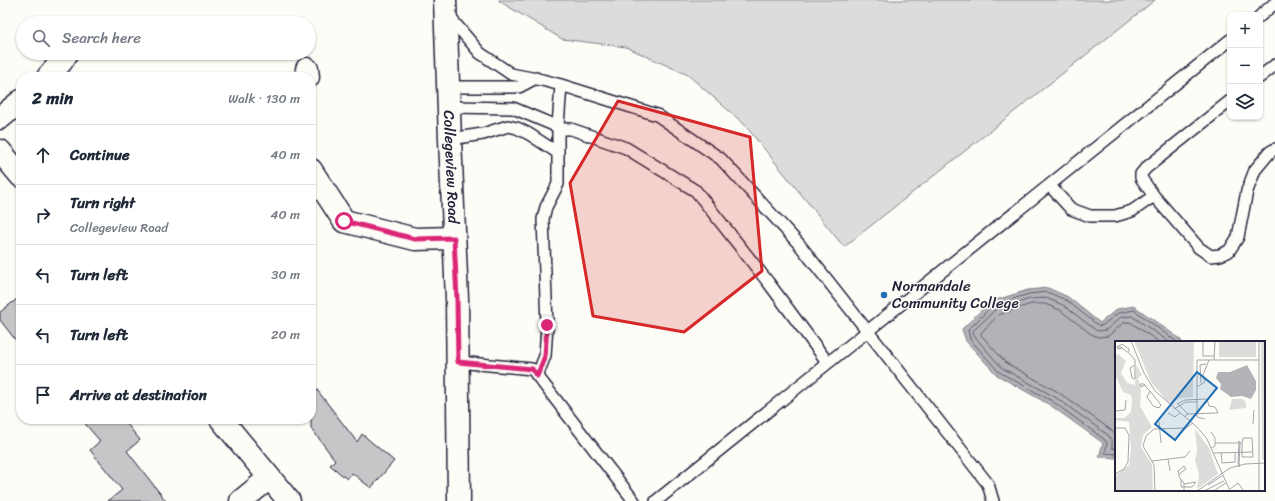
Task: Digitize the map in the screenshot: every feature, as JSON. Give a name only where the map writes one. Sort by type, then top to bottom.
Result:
[{"type":"street","name":"Collegeview Road","points":[[445,6],[457,299],[459,501]]},
{"type":"street","points":[[52,72],[63,60]]},
{"type":"street","points":[[0,118],[16,105]]},
{"type":"street","points":[[0,151],[16,170]]},
{"type":"street","points":[[316,178],[344,221],[415,239],[454,238]]},
{"type":"street","points":[[225,424],[289,501]]},
{"type":"street","points":[[241,501],[269,478]]},
{"type":"lane","points":[[1263,14],[1275,4]]},
{"type":"lane","points":[[445,6],[480,53],[511,74],[536,78],[657,115],[721,159],[799,244],[988,484],[993,501]]},
{"type":"lane","points":[[656,501],[1227,42]]},
{"type":"lane","points":[[1263,75],[1275,65]]},
{"type":"lane","points":[[448,97],[519,86],[536,78]]},
{"type":"lane","points":[[537,376],[545,356],[547,325],[543,219],[546,207],[558,184],[560,85]]},
{"type":"lane","points":[[448,97],[513,108],[563,129],[571,129],[626,148],[696,191],[768,282],[828,363]]},
{"type":"lane","points":[[1227,103],[1146,168],[1141,174],[1141,178],[1154,196],[1199,248],[1211,256],[1220,255],[1229,251],[1238,237],[1247,191],[1255,170],[1270,152],[1275,149]]},
{"type":"lane","points":[[450,139],[483,134],[508,126],[517,128],[529,134],[558,153]]},
{"type":"lane","points":[[1050,186],[1071,209],[1090,216],[1115,216],[1132,211],[1154,196]]},
{"type":"lane","points":[[458,362],[532,369],[634,501]]},
{"type":"highlighted area","points":[[618,101],[750,137],[762,271],[684,332],[593,316],[570,183]]},
{"type":"shaded area","points":[[499,0],[1155,0],[844,247],[744,124],[688,75],[626,47],[562,39]]},
{"type":"water","points":[[1048,288],[1068,297],[1100,323],[1117,309],[1134,306],[1181,341],[1115,341],[1115,458],[1099,457],[1103,443],[1050,405],[997,375],[966,341],[962,329],[990,302],[1028,290]]},
{"type":"building","points":[[16,300],[16,341],[0,320],[0,312]]},
{"type":"building","points":[[316,389],[357,442],[362,434],[394,461],[371,488],[352,473],[347,479],[330,465],[335,460],[311,428],[311,424],[316,424]]},
{"type":"building","points":[[85,424],[127,424],[140,440],[127,451],[166,501],[108,501],[122,490],[90,450],[100,441]]},
{"type":"place","name":"Normandale Community College","points":[[884,295]]},
{"type":"route","points":[[344,221],[415,239],[454,238],[458,362],[532,369],[537,376],[545,356],[547,325]]}]
